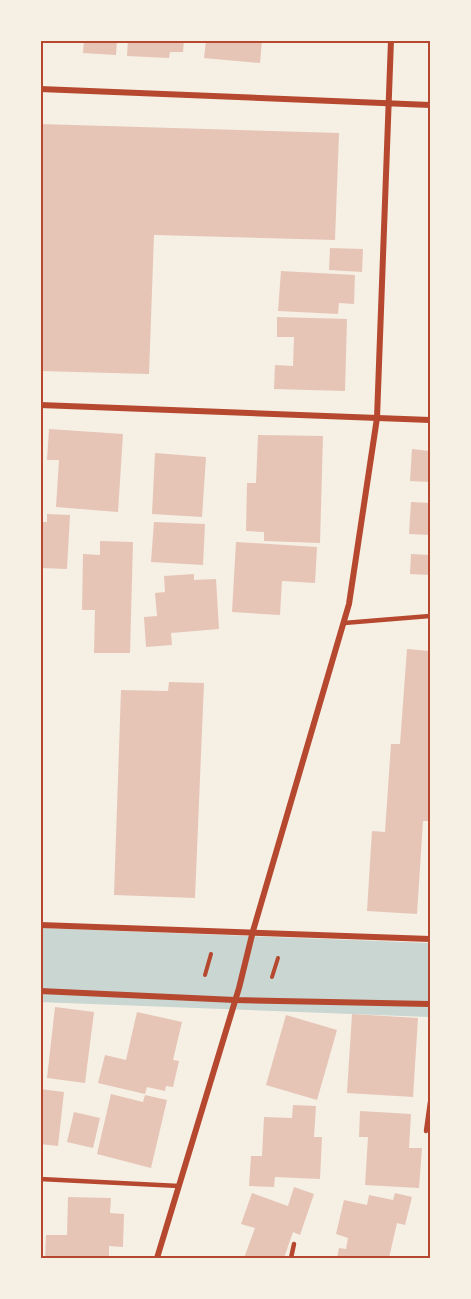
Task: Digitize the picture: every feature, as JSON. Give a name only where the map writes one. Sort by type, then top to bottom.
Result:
[{"type":"street","points":[[157,1258],[239,988],[349,604],[377,418],[391,40]]},
{"type":"street","points":[[40,89],[430,105]]},
{"type":"street","points":[[40,405],[430,420]]},
{"type":"street","points":[[40,925],[430,939]]},
{"type":"street","points":[[40,991],[235,1000],[430,1004]]},
{"type":"lane","points":[[344,623],[430,616]]},
{"type":"lane","points":[[426,1131],[430,1102]]},
{"type":"lane","points":[[40,1179],[179,1186]]},
{"type":"lane","points":[[291,1258],[294,1244]]},
{"type":"path","points":[[203,982],[212,950]]},
{"type":"path","points":[[272,980],[279,955]]},
{"type":"building","points":[[84,40],[117,40],[116,55],[83,53]]},
{"type":"building","points":[[128,40],[184,40],[183,52],[170,52],[169,58],[127,56]]},
{"type":"building","points":[[206,40],[262,40],[260,63],[204,58]]},
{"type":"building","points":[[40,124],[339,133],[335,240],[154,235],[149,374],[40,371]]},
{"type":"building","points":[[330,248],[363,249],[362,272],[329,270]]},
{"type":"building","points":[[281,271],[355,275],[354,304],[339,303],[338,314],[278,311]]},
{"type":"building","points":[[277,317],[347,319],[345,391],[274,389],[275,365],[293,366],[294,337],[277,337]]},
{"type":"building","points":[[49,429],[123,434],[118,512],[56,507],[59,460],[47,460]]},
{"type":"building","points":[[258,435],[323,436],[320,543],[264,541],[264,532],[246,531],[247,483],[256,483]]},
{"type":"building","points":[[412,449],[430,451],[430,482],[410,481]]},
{"type":"building","points":[[155,453],[206,457],[202,517],[152,514]]},
{"type":"building","points":[[411,502],[430,503],[430,535],[409,534]]},
{"type":"building","points":[[47,514],[70,515],[67,569],[40,568],[40,522],[47,522]]},
{"type":"building","points":[[154,522],[205,524],[203,565],[151,562]]},
{"type":"building","points":[[100,541],[133,542],[130,653],[94,653],[95,610],[82,610],[83,554],[100,555]]},
{"type":"building","points":[[236,542],[317,547],[315,583],[282,581],[280,615],[232,612]]},
{"type":"building","points":[[411,554],[430,555],[430,575],[410,574]]},
{"type":"building","points":[[194,574],[194,580],[216,579],[219,629],[171,633],[172,645],[146,647],[144,617],[157,616],[155,593],[165,592],[164,576]]},
{"type":"building","points":[[407,649],[430,651],[430,821],[423,821],[417,914],[367,911],[372,831],[385,832],[391,744],[400,744]]},
{"type":"building","points":[[169,682],[204,683],[195,898],[114,895],[121,690],[168,691]]},
{"type":"building","points":[[55,1007],[94,1012],[85,1083],[47,1078]]},
{"type":"building","points":[[137,1012],[182,1022],[173,1060],[179,1061],[173,1087],[166,1086],[165,1091],[147,1087],[145,1094],[98,1083],[105,1055],[126,1060]]},
{"type":"building","points":[[352,1014],[418,1018],[413,1097],[347,1093]]},
{"type":"building","points":[[286,1015],[337,1030],[317,1100],[266,1085]]},
{"type":"building","points":[[40,1089],[64,1092],[58,1146],[40,1144]]},
{"type":"building","points":[[111,1094],[143,1102],[145,1095],[167,1100],[151,1168],[97,1154]]},
{"type":"building","points":[[293,1105],[316,1106],[314,1137],[322,1137],[320,1179],[275,1177],[274,1187],[249,1186],[251,1156],[262,1156],[264,1117],[292,1118]]},
{"type":"building","points":[[360,1111],[411,1114],[409,1148],[422,1148],[419,1188],[365,1185],[368,1137],[359,1137]]},
{"type":"building","points":[[74,1112],[100,1118],[93,1148],[67,1142]]},
{"type":"building","points":[[294,1187],[314,1194],[300,1235],[293,1232],[284,1258],[244,1258],[255,1228],[241,1224],[252,1193],[288,1206]]},
{"type":"building","points":[[395,1193],[412,1197],[405,1225],[397,1223],[389,1258],[337,1258],[339,1248],[346,1249],[348,1238],[336,1234],[344,1200],[367,1205],[369,1195],[393,1200]]},
{"type":"building","points":[[68,1197],[111,1198],[110,1213],[124,1214],[123,1247],[109,1246],[109,1258],[45,1258],[46,1235],[67,1235]]},
{"type":"waterway","points":[[40,965],[430,980]]}]
